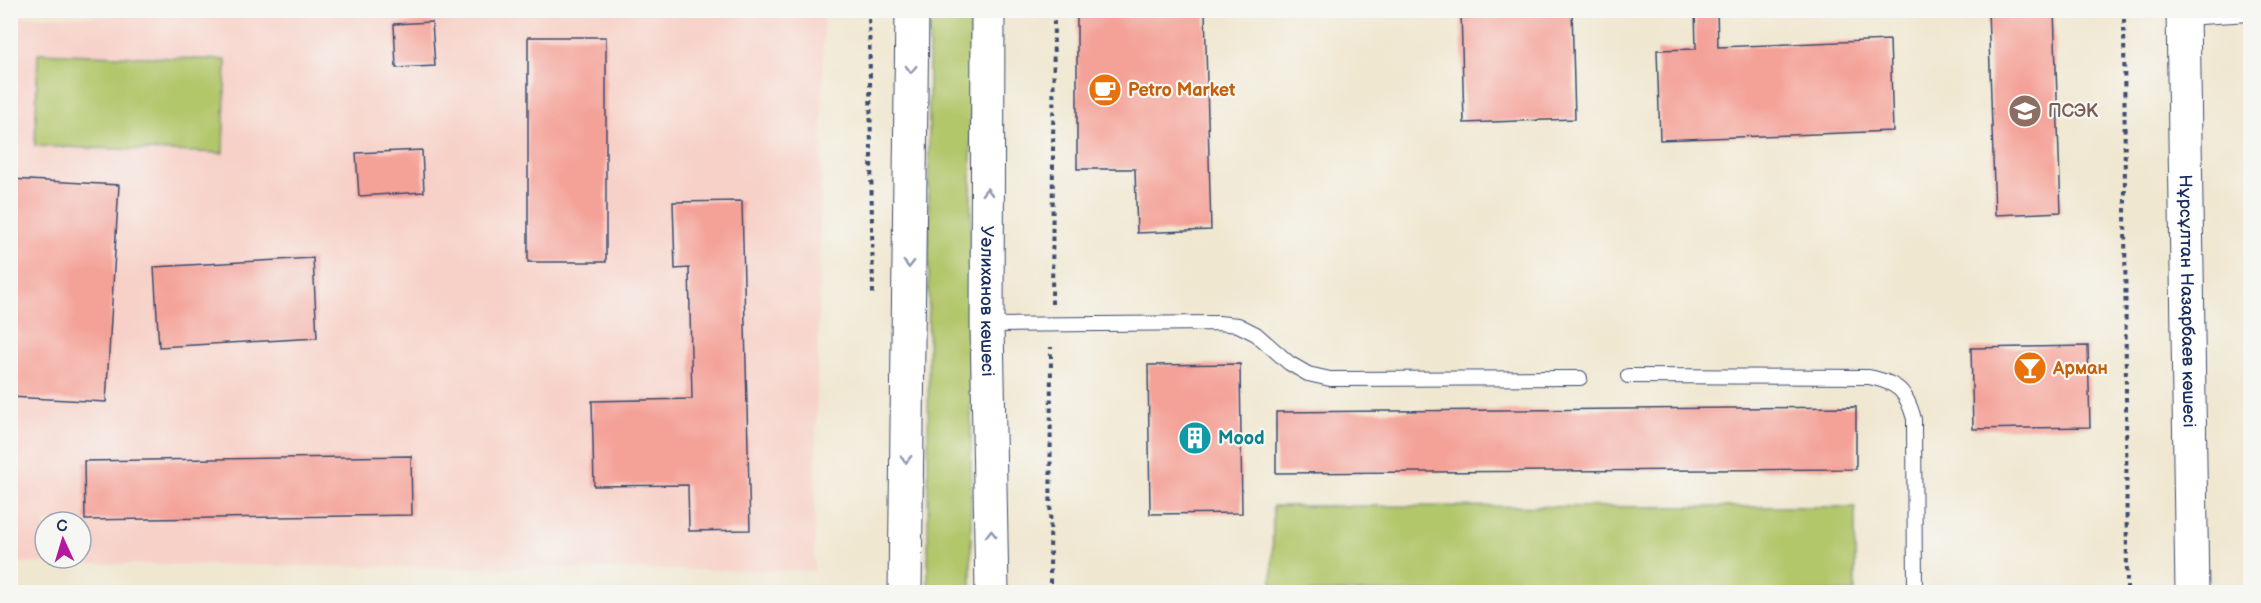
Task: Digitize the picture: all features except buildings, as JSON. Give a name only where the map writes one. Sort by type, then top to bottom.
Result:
[{"type":"main road","points":[[905,592],[912,10]]},
{"type":"main road","name":"Уәлиханов көшесі","points":[[988,10],[987,325],[992,592]]},
{"type":"main road","name":"Нұрсұлтан Назарбаев көшесі","points":[[2183,14],[2192,592]]},
{"type":"lane","points":[[2183,14],[2250,14]]},
{"type":"lane","points":[[987,325],[1238,325],[1256,334],[1289,363],[1308,374],[1330,379],[1580,378]]},
{"type":"lane","points":[[1628,376],[1869,377],[1895,385],[1905,394],[1914,419],[1915,592]]},
{"type":"path","points":[[2124,10],[2127,592]]},
{"type":"shaded area","points":[[824,11],[814,571],[93,564],[93,510],[33,510],[33,563],[11,563],[10,17]]},
{"type":"green space","points":[[929,11],[971,11],[971,592],[928,592]]},
{"type":"green space","points":[[38,53],[226,60],[223,153],[35,146]]},
{"type":"green space","points":[[1273,506],[1855,507],[1855,592],[1272,592]]},
{"type":"place","name":"Petro Market","points":[[1105,90]]},
{"type":"place","name":"ПСЭК","points":[[2025,111]]},
{"type":"place","name":"Арман","points":[[2030,368]]},
{"type":"place","name":"Mood","points":[[1195,438]]}]
